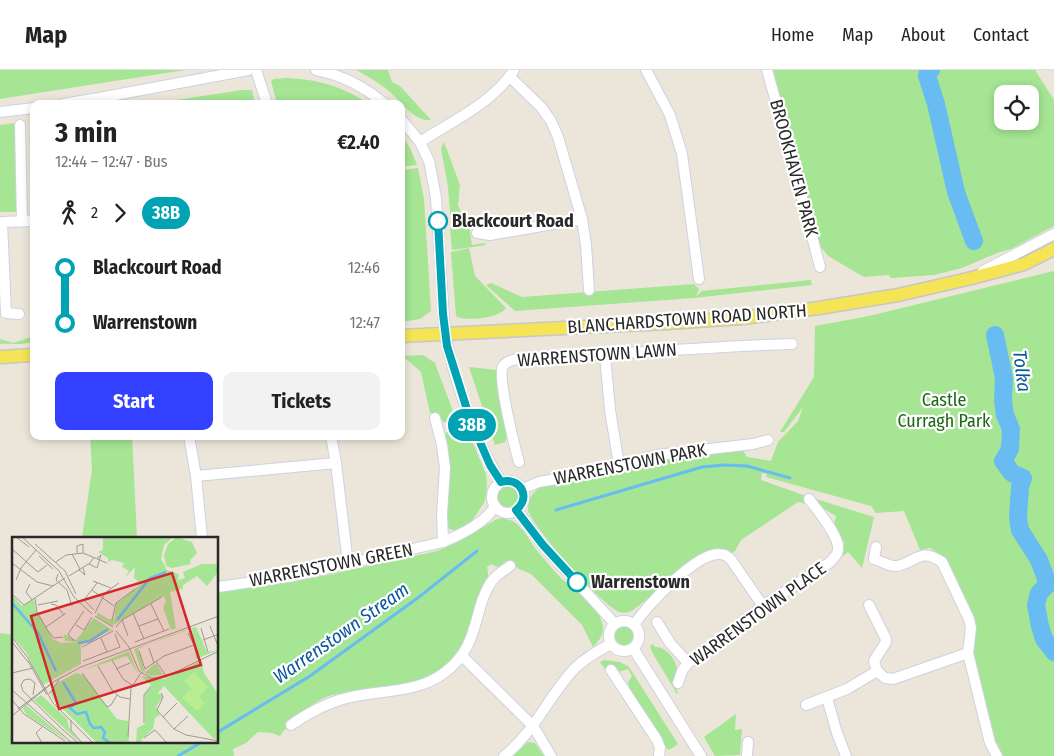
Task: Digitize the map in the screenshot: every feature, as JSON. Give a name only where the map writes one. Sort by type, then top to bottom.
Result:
[{"type":"main road","name":"BLANCHARDSTOWN ROAD NORTH","points":[[405,336],[742,318],[869,300],[972,278],[1032,261],[1054,249]]},
{"type":"main road","points":[[1032,261],[1054,260]]},
{"type":"main road","points":[[0,357],[30,355]]},
{"type":"street","points":[[87,100],[248,70]]},
{"type":"street","points":[[256,70],[266,100]]},
{"type":"street","points":[[316,70],[342,77],[362,87],[380,100]]},
{"type":"street","points":[[646,70],[670,115],[682,154],[699,279]]},
{"type":"street","name":"BROOKHAVEN PARK","points":[[766,70],[789,146],[820,267]]},
{"type":"street","points":[[420,142],[470,111],[497,90],[512,74],[541,106],[551,121],[558,137],[582,219],[586,243],[589,290]]},
{"type":"street","points":[[0,112],[30,108]]},
{"type":"street","points":[[405,124],[420,142],[428,161],[436,198],[445,334],[453,366],[470,419],[490,465],[501,482]]},
{"type":"street","points":[[20,125],[22,221]]},
{"type":"street","points":[[477,233],[490,235],[582,219]]},
{"type":"street","points":[[19,314],[6,313],[2,222],[30,221]]},
{"type":"street","points":[[972,278],[1054,234]]},
{"type":"street","name":"WARRENSTOWN LAWN","points":[[519,462],[506,405],[502,374],[504,365],[512,360],[792,344]]},
{"type":"street","points":[[605,355],[618,465]]},
{"type":"street","points":[[435,418],[442,445],[445,468],[442,514],[443,542]]},
{"type":"street","points":[[190,440],[196,476],[202,537]]},
{"type":"street","points":[[332,440],[348,564]]},
{"type":"street","name":"WARRENSTOWN PARK","points":[[522,489],[540,482],[597,472],[656,455],[753,444],[768,440]]},
{"type":"street","points":[[196,476],[336,463]]},
{"type":"street","points":[[501,482],[515,482],[524,493],[523,503],[512,512],[503,512],[495,506],[492,496],[493,490],[501,482]]},
{"type":"street","name":"WARRENSTOWN PLACE","points":[[678,683],[682,671],[688,663],[763,606],[829,563],[836,556],[838,545],[824,519],[808,499]]},
{"type":"street","name":"WARRENSTOWN GREEN","points":[[219,587],[292,576],[443,542],[466,531],[487,516],[495,506]]},
{"type":"street","points":[[516,510],[543,545],[615,624]]},
{"type":"street","points":[[876,547],[874,559],[892,565],[902,564],[919,556],[933,557],[942,562],[969,618],[971,628],[968,653],[990,743],[997,756]]},
{"type":"street","points":[[634,626],[649,606],[681,575],[707,558],[718,554],[728,557],[732,561],[763,606]]},
{"type":"street","points":[[291,725],[321,706],[341,699],[404,689],[432,681],[446,672],[462,656],[472,637],[488,587],[498,575],[510,566]]},
{"type":"street","points":[[869,605],[886,639],[885,645],[874,661],[877,671],[885,678],[893,679],[968,653]]},
{"type":"street","points":[[623,621],[634,626],[639,635],[633,648],[623,651],[610,644],[609,631],[615,624],[623,621]]},
{"type":"street","points":[[657,622],[670,643],[688,663]]},
{"type":"street","points":[[504,756],[521,741],[576,667],[593,653],[610,644]]},
{"type":"street","points":[[633,648],[701,756]]},
{"type":"street","points":[[462,656],[532,726],[551,756]]},
{"type":"street","points":[[611,670],[657,740],[660,748],[659,756]]},
{"type":"street","points":[[806,705],[827,698],[862,681],[877,671]]},
{"type":"street","points":[[827,698],[846,756]]},
{"type":"street","points":[[747,756],[748,742]]},
{"type":"green space","points":[[0,70],[185,70],[0,99]]},
{"type":"green space","points":[[356,70],[388,70],[392,82],[401,87],[431,120],[425,120],[414,115],[405,107],[405,100],[399,100],[373,80]]},
{"type":"green space","points":[[772,70],[1035,70],[1054,100],[1054,226],[1011,249],[962,268],[934,275],[891,278],[889,275],[864,277],[828,256],[820,246]]},
{"type":"green space","points":[[286,78],[318,82],[349,92],[362,100],[276,100],[271,81]]},
{"type":"green space","points":[[252,90],[254,100],[176,100]]},
{"type":"green space","points":[[15,123],[17,212],[0,212],[0,125]]},
{"type":"green space","points":[[405,140],[411,150],[417,165],[405,166]]},
{"type":"green space","points":[[444,142],[460,185],[458,205],[465,221],[451,224],[448,187],[441,148]]},
{"type":"green space","points":[[418,168],[424,199],[431,311],[420,319],[405,321],[405,170]]},
{"type":"green space","points":[[469,225],[472,245],[485,243],[486,245],[452,250],[450,228]]},
{"type":"green space","points":[[469,248],[475,276],[506,308],[490,317],[467,319],[456,316],[451,252]]},
{"type":"green space","name":"Castle Curragh Park","points":[[1054,271],[1054,756],[1001,756],[994,743],[973,654],[975,624],[968,604],[947,559],[930,548],[920,550],[904,511],[876,513],[871,506],[766,477],[767,474],[762,473],[761,480],[874,517],[862,568],[848,552],[843,556],[844,542],[834,525],[836,516],[821,507],[798,502],[741,540],[732,553],[718,550],[703,555],[635,608],[625,613],[612,607],[585,582],[554,548],[532,519],[528,510],[528,503],[540,487],[647,461],[742,449],[747,457],[771,461],[778,442],[798,421],[803,407],[784,432],[780,432],[814,377],[815,326],[869,316]]},
{"type":"green space","points":[[811,280],[812,285],[694,298],[515,311],[486,285],[491,283],[522,297],[694,284],[699,289],[696,296],[702,291]]},
{"type":"green space","points":[[30,337],[30,343],[21,344],[0,344],[0,339],[13,343]]},
{"type":"green space","points":[[423,355],[435,363],[457,422],[466,427],[486,474],[485,501],[472,521],[456,531],[449,529],[446,520],[448,453],[445,435],[453,427],[452,423],[443,422],[438,413],[430,413],[421,372],[405,356]]},
{"type":"green space","points":[[469,367],[497,370],[507,436],[505,442],[495,445]]},
{"type":"green space","points":[[90,440],[132,440],[137,537],[82,537],[92,469]]},
{"type":"green space","points":[[508,486],[516,489],[519,497],[516,505],[508,508],[500,505],[497,497],[500,489]]},
{"type":"green space","points":[[502,518],[513,521],[520,527],[555,572],[597,612],[601,619],[603,633],[593,647],[582,625],[531,574],[519,569],[510,561],[500,568],[491,564],[487,567],[488,579],[485,590],[467,637],[457,654],[446,666],[433,675],[418,680],[329,696],[302,713],[280,736],[272,733],[258,732],[246,743],[233,749],[234,756],[0,756],[0,633],[12,635],[12,744],[219,744],[219,593],[313,578],[437,551],[456,543],[495,520]]},
{"type":"green space","points":[[624,626],[631,629],[634,636],[631,643],[624,646],[617,643],[614,636],[617,629]]},
{"type":"green space","points":[[653,644],[655,647],[662,648],[669,653],[674,660],[677,668],[674,681],[677,694],[652,652],[650,646]]},
{"type":"green space","points":[[604,660],[620,662],[629,667],[678,744],[669,750],[667,749],[629,687],[628,682],[632,676],[628,669],[619,672],[612,666],[605,669],[600,662]]},
{"type":"green space","points":[[736,714],[735,730],[742,729],[740,755],[715,756],[704,737]]},
{"type":"green space","points":[[528,742],[535,743],[544,756],[513,756]]},
{"type":"waterway","name":"Tolka","points":[[931,70],[928,71],[927,76],[936,104],[956,192],[974,241]]},
{"type":"waterway","name":"Tolka","points":[[995,335],[1004,378],[1003,400],[1005,415],[1011,429],[1010,449],[1003,461],[1012,473],[1023,478],[1020,487],[1018,518],[1020,530],[1039,560],[1048,584],[1039,593],[1036,605],[1044,639],[1054,652]]},
{"type":"waterway","name":"Warrenstown Stream","points":[[556,510],[702,467],[724,465],[747,466],[790,478]]},
{"type":"waterway","name":"Warrenstown Stream","points":[[219,731],[310,676],[419,597],[477,551]]},
{"type":"waterway","name":"Warrenstown Stream","points":[[178,756],[199,744]]},
{"type":"bus line","name":"38B","points":[[438,221],[445,334],[470,419],[490,465],[501,482],[515,482],[522,489],[524,493],[523,503],[516,510],[543,545],[577,582]]},
{"type":"place","name":"Blackcourt Road","points":[[438,221]]},
{"type":"place","name":"Warrenstown","points":[[577,582]]}]
